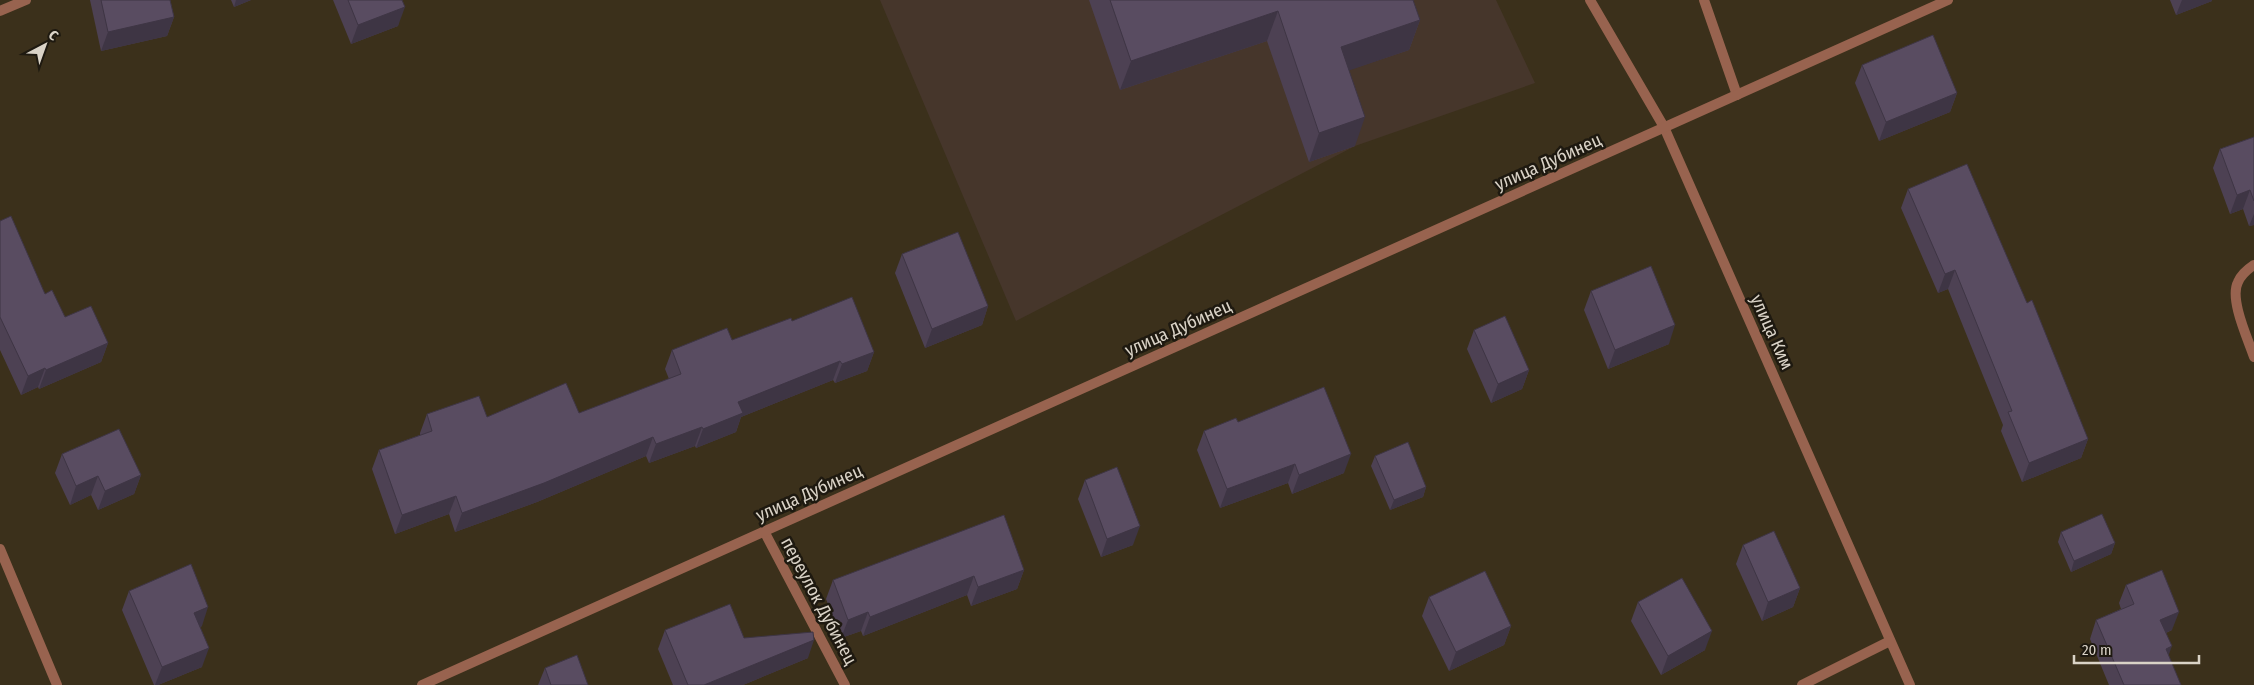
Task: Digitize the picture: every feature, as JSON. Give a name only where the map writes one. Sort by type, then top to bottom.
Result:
[{"type":"street","points":[[0,11],[26,0]]},
{"type":"street","name":"улица Ким","points":[[1590,0],[1664,127],[1910,685]]},
{"type":"street","points":[[1704,0],[1737,95]]},
{"type":"street","name":"улица Дубинец","points":[[422,685],[1948,0]]},
{"type":"street","points":[[2254,265],[2237,282],[2236,302],[2254,357]]},
{"type":"street","name":"переулок Дубинец","points":[[764,531],[845,685]]},
{"type":"street","points":[[0,549],[56,685]]},
{"type":"street","points":[[1802,685],[1890,642]]},
{"type":"shaded area","points":[[880,0],[1496,0],[1535,83],[1355,146],[1016,321]]},
{"type":"building","points":[[101,0],[170,0],[174,17],[108,32]]},
{"type":"building","points":[[348,0],[402,0],[405,7],[358,25]]},
{"type":"building","points":[[1110,0],[1413,0],[1420,20],[1341,47],[1365,117],[1319,133],[1278,11],[1131,61]]},
{"type":"building","points":[[1933,35],[1957,93],[1886,122],[1862,65]]},
{"type":"building","points":[[2254,137],[2254,201],[2250,190],[2237,195],[2220,149]]},
{"type":"building","points":[[1967,164],[2027,303],[2032,300],[2088,439],[2029,463],[2008,412],[2012,411],[1955,270],[1945,274],[1908,189]]},
{"type":"building","points":[[11,216],[45,294],[52,290],[65,317],[91,306],[108,343],[28,376],[0,317],[0,221]]},
{"type":"building","points":[[958,232],[988,306],[932,329],[902,254]]},
{"type":"building","points":[[1651,266],[1675,325],[1615,350],[1591,291]]},
{"type":"building","points":[[852,297],[874,352],[842,364],[840,361],[738,402],[743,413],[703,429],[702,427],[656,444],[653,437],[544,483],[462,513],[456,496],[402,515],[379,450],[432,431],[427,414],[479,396],[487,417],[566,383],[579,413],[681,374],[672,350],[727,328],[732,340],[791,318],[792,321]]},
{"type":"building","points":[[1505,316],[1529,370],[1498,384],[1474,330]]},
{"type":"building","points":[[1324,387],[1351,454],[1299,475],[1295,464],[1227,489],[1204,431],[1236,418],[1238,422]]},
{"type":"building","points":[[119,429],[141,475],[105,491],[98,476],[76,486],[62,454]]},
{"type":"building","points":[[1408,442],[1426,487],[1394,500],[1375,456]]},
{"type":"building","points":[[1117,467],[1140,526],[1107,539],[1085,480]]},
{"type":"building","points":[[2102,514],[2115,543],[2074,561],[2061,532]]},
{"type":"building","points":[[1004,515],[1024,570],[978,587],[974,576],[870,617],[868,612],[848,620],[833,580]]},
{"type":"building","points":[[1774,531],[1800,588],[1768,602],[1743,545]]},
{"type":"building","points":[[191,564],[208,607],[194,613],[209,648],[162,667],[129,591]]},
{"type":"building","points":[[2162,570],[2179,612],[2160,620],[2172,646],[2166,649],[2181,685],[2124,685],[2096,620],[2134,604],[2126,585]]},
{"type":"building","points":[[1485,571],[1511,626],[1456,652],[1429,597]]},
{"type":"building","points":[[1682,578],[1712,631],[1668,656],[1638,602]]},
{"type":"building","points":[[730,604],[744,638],[813,632],[814,640],[704,685],[688,685],[665,630]]},
{"type":"building","points":[[577,655],[588,685],[551,685],[545,668]]}]
